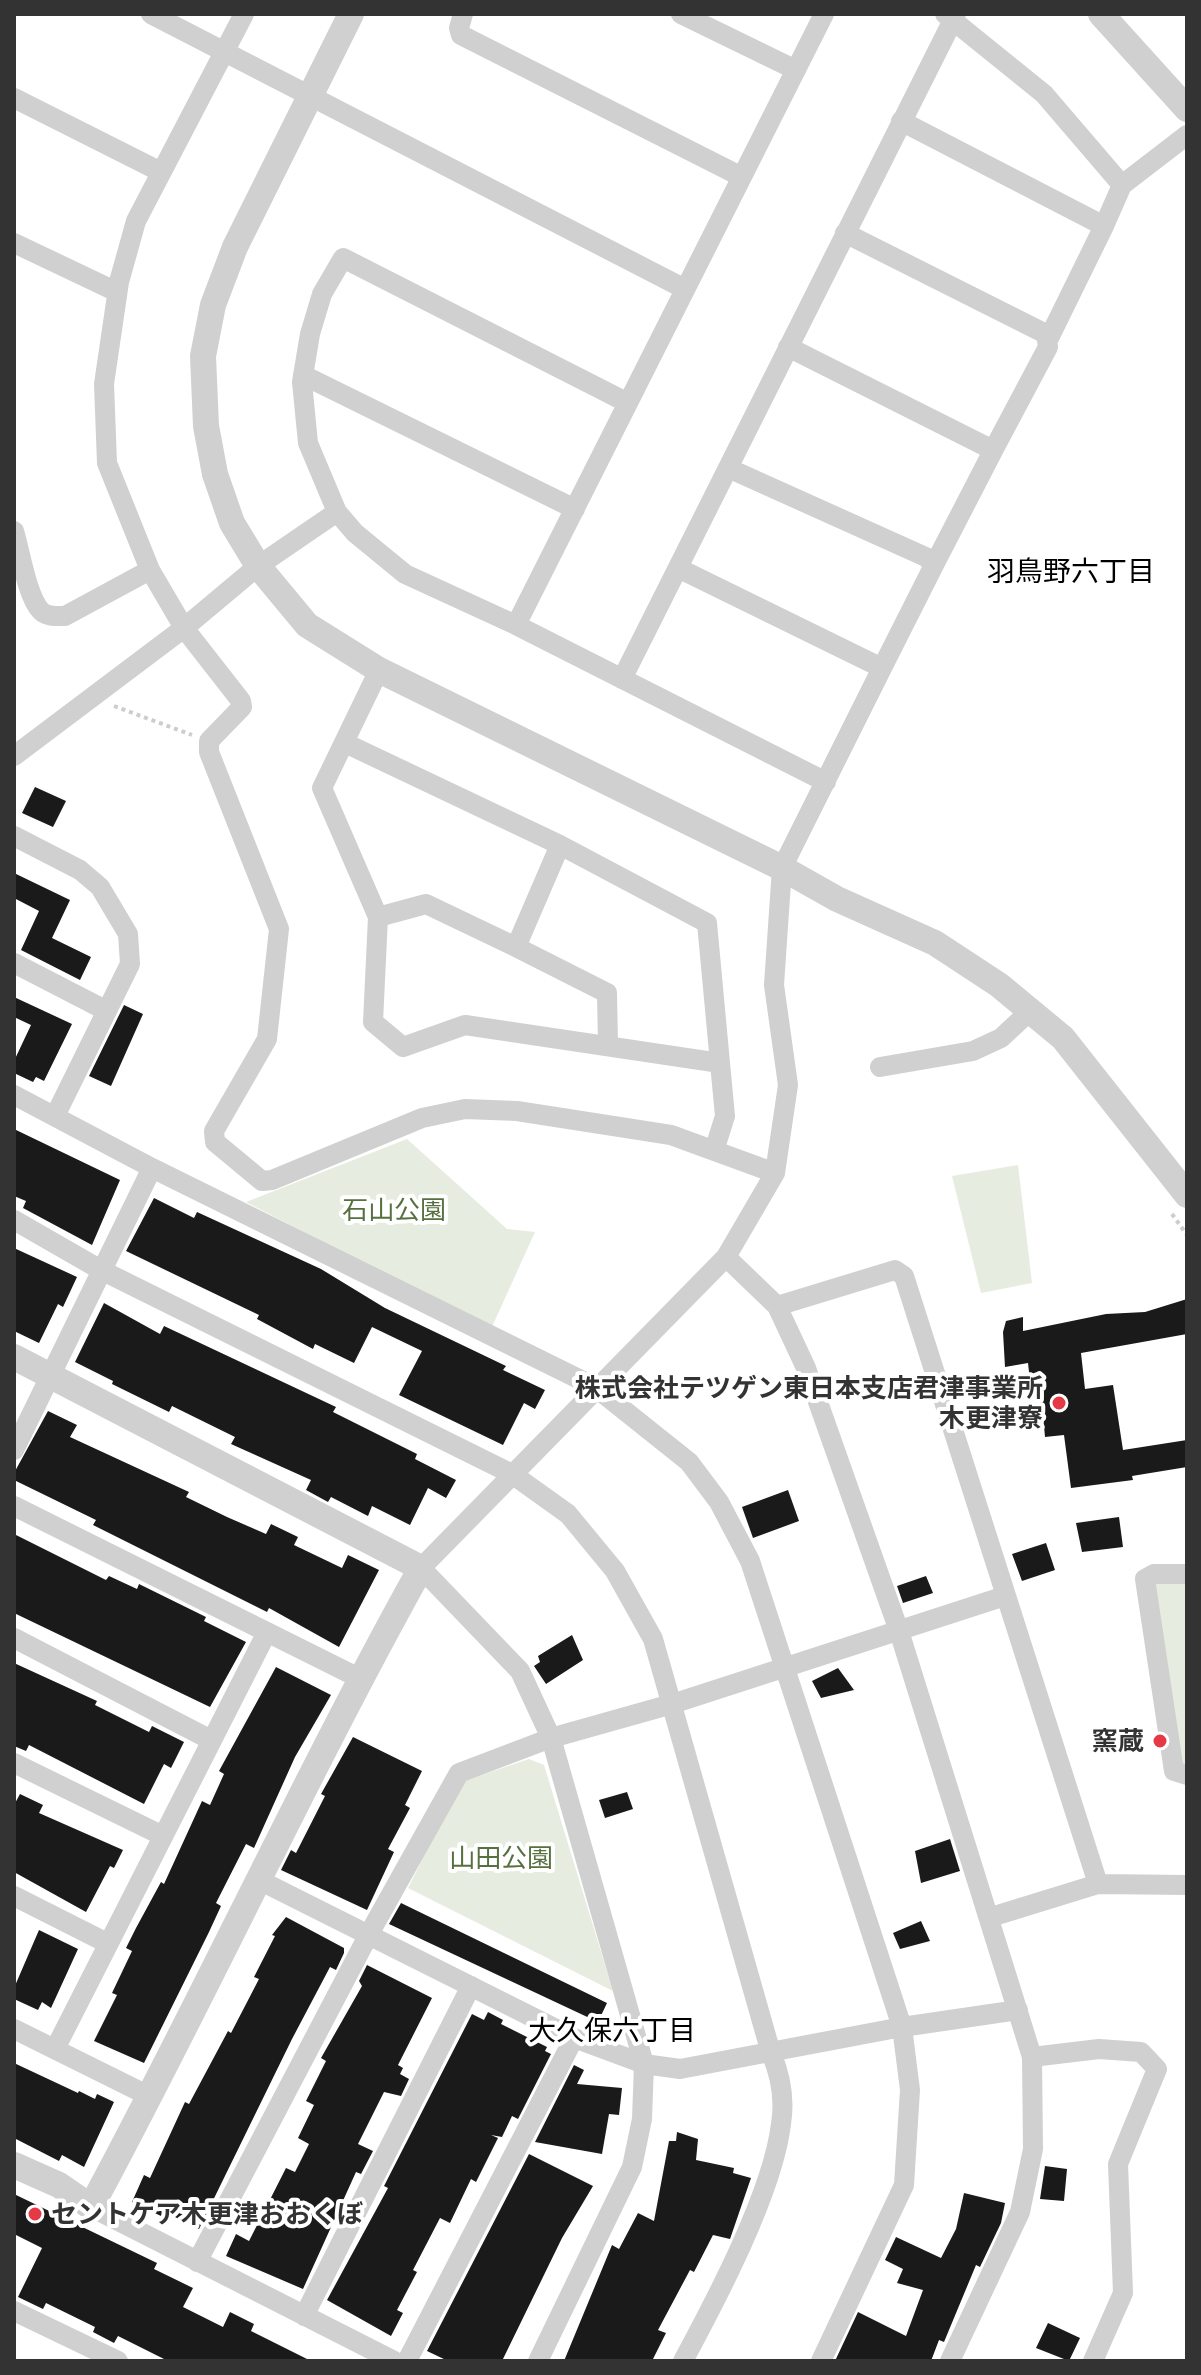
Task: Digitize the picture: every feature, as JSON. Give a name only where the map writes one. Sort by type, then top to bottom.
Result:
[{"type":"street","points":[[151,14],[685,289]]},
{"type":"street","points":[[244,14],[136,221],[117,292],[104,384],[107,463],[150,570],[184,628],[241,701],[242,707],[209,741],[209,752],[279,929],[267,1039],[214,1131],[215,1142],[262,1181],[272,1180],[422,1118],[465,1109],[517,1111],[671,1135],[775,1173]]},
{"type":"street","points":[[351,14],[235,247],[213,305],[203,356],[206,426],[215,474],[232,523],[258,566],[307,625],[379,670],[782,868],[837,899],[935,943],[1063,1038],[1187,1195]]},
{"type":"street","points":[[463,14],[461,35],[742,177]]},
{"type":"street","points":[[681,14],[796,70]]},
{"type":"street","points":[[516,625],[824,14]]},
{"type":"street","points":[[1101,14],[1187,109]]},
{"type":"street","points":[[622,679],[951,15],[1044,94],[1122,185]]},
{"type":"street","points":[[14,98],[161,172]]},
{"type":"street","points":[[901,121],[1104,226]]},
{"type":"street","points":[[91,2207],[261,1881],[359,1678],[421,1568],[595,1387],[726,1257],[775,1173],[788,1085],[774,985],[782,868],[996,445],[1122,185],[1187,135]]},
{"type":"street","points":[[845,233],[1049,338]]},
{"type":"street","points":[[14,243],[117,292]]},
{"type":"street","points":[[628,403],[343,258],[322,294],[310,334],[303,375],[308,443],[337,512],[355,533],[405,574],[516,625],[826,782]]},
{"type":"street","points":[[788,347],[987,447],[996,445]]},
{"type":"street","points":[[303,375],[575,509]]},
{"type":"street","points":[[728,468],[928,558],[933,567]]},
{"type":"street","points":[[14,756],[184,628],[258,566],[337,512]]},
{"type":"street","points":[[14,531],[30,587],[40,610],[50,616],[65,616],[150,570]]},
{"type":"street","points":[[678,568],[882,668]]},
{"type":"street","points":[[379,670],[322,788],[378,917],[373,1022],[403,1047],[465,1025],[720,1063]]},
{"type":"street","points":[[345,743],[560,845],[707,923],[725,1116],[714,1151]]},
{"type":"street","points":[[14,836],[90,879],[113,906],[128,934],[130,964],[55,1116]]},
{"type":"street","points":[[516,947],[560,845]]},
{"type":"street","points":[[378,917],[426,904],[607,993],[608,1044]]},
{"type":"street","points":[[14,963],[107,1011]]},
{"type":"street","points":[[880,1067],[973,1051],[1001,1038],[1030,1011]]},
{"type":"street","points":[[14,1095],[152,1168],[595,1387],[689,1462],[719,1502],[750,1561],[782,1667],[902,2027],[910,2090],[904,2185],[821,2361]]},
{"type":"street","points":[[14,1450],[152,1168]]},
{"type":"street","points":[[14,1220],[101,1270],[512,1474],[568,1514],[615,1571],[653,1639],[771,2053],[781,2078],[781,2125],[763,2187],[742,2239],[683,2361]]},
{"type":"street","points":[[726,1257],[777,1306],[806,1368],[899,1631],[991,1917],[1032,2057],[1033,2149],[1020,2212],[950,2361]]},
{"type":"street","points":[[777,1306],[895,1270],[904,1276],[1098,1884]]},
{"type":"street","points":[[14,1357],[421,1568],[520,1671],[551,1738],[644,2064],[642,2119],[632,2167],[538,2361]]},
{"type":"street","points":[[14,1506],[359,1678]]},
{"type":"street","points":[[1187,1574],[1154,1574],[1145,1579],[1174,1771],[1187,1775]]},
{"type":"street","points":[[197,2262],[369,1934],[459,1773],[551,1738],[672,1704],[1005,1596]]},
{"type":"street","points":[[55,2049],[161,1835],[267,1632]]},
{"type":"street","points":[[14,1638],[211,1740]]},
{"type":"street","points":[[14,1763],[161,1835]]},
{"type":"street","points":[[261,1881],[574,2038],[644,2064],[680,2069],[902,2027],[1018,2010]]},
{"type":"street","points":[[991,1917],[1098,1884],[1187,1885]]},
{"type":"street","points":[[14,1896],[107,1943]]},
{"type":"street","points":[[304,2316],[471,1986]]},
{"type":"street","points":[[14,2029],[151,2097]]},
{"type":"street","points":[[407,2361],[574,2038]]},
{"type":"street","points":[[1032,2057],[1099,2049],[1141,2052],[1157,2069],[1118,2164],[1123,2293],[1093,2361]]},
{"type":"street","points":[[14,2165],[59,2185],[91,2207],[394,2361]]},
{"type":"street","points":[[14,2311],[118,2361]]},
{"type":"path","points":[[113,706],[198,737]]},
{"type":"green space","name":"石山公園","points":[[407,1139],[507,1229],[535,1232],[491,1329],[246,1202]]},
{"type":"green space","points":[[1018,1165],[1032,1283],[981,1293],[952,1176]]},
{"type":"green space","points":[[1187,1579],[1187,1770],[1178,1768],[1151,1584]]},
{"type":"green space","name":"山田公園","points":[[529,1759],[544,1765],[613,1991],[408,1888],[461,1782]]},
{"type":"building","points":[[35,787],[66,801],[53,827],[22,813]]},
{"type":"building","points":[[14,873],[70,900],[52,938],[91,957],[80,980],[21,950],[39,911],[14,898]]},
{"type":"building","points":[[14,997],[72,1024],[44,1081],[36,1077],[33,1082],[14,1073],[14,1061],[31,1025],[14,1017]]},
{"type":"building","points":[[124,1005],[143,1014],[111,1086],[89,1076]]},
{"type":"building","points":[[14,1129],[120,1180],[92,1245],[23,1208],[26,1201],[14,1196]]},
{"type":"building","points":[[154,1198],[194,1218],[197,1212],[321,1269],[385,1308],[506,1366],[503,1370],[545,1390],[535,1409],[524,1403],[503,1445],[399,1395],[422,1351],[372,1327],[354,1363],[315,1344],[313,1349],[257,1319],[259,1315],[126,1251]]},
{"type":"building","points":[[14,1248],[77,1277],[63,1307],[58,1304],[39,1343],[14,1331]]},
{"type":"building","points":[[1187,1299],[1187,1334],[1081,1353],[1085,1389],[1113,1385],[1123,1450],[1187,1440],[1187,1467],[1132,1476],[1133,1480],[1071,1488],[1064,1435],[1045,1437],[1043,1415],[1034,1417],[1028,1363],[1005,1367],[1003,1332],[1006,1321],[1023,1317],[1023,1331],[1106,1314],[1145,1312]]},
{"type":"building","points":[[104,1303],[160,1334],[164,1326],[336,1407],[333,1412],[417,1454],[415,1459],[456,1480],[446,1498],[428,1488],[410,1525],[372,1506],[368,1516],[331,1497],[328,1502],[306,1490],[311,1480],[231,1444],[235,1437],[172,1406],[169,1412],[75,1362]]},
{"type":"building","points":[[48,1411],[77,1425],[70,1437],[189,1492],[186,1497],[227,1517],[266,1534],[271,1524],[298,1537],[294,1545],[342,1568],[348,1555],[379,1570],[339,1647],[269,1608],[267,1612],[93,1525],[96,1520],[14,1480],[14,1473]]},
{"type":"building","points":[[788,1490],[799,1521],[753,1538],[742,1507]]},
{"type":"building","points":[[1119,1517],[1123,1547],[1082,1552],[1076,1523]]},
{"type":"building","points":[[14,1534],[106,1580],[109,1576],[137,1589],[139,1584],[206,1617],[204,1621],[246,1642],[210,1707],[14,1613]]},
{"type":"building","points":[[1046,1543],[1055,1570],[1022,1581],[1012,1554]]},
{"type":"building","points":[[926,1576],[933,1593],[903,1603],[897,1586]]},
{"type":"building","points":[[572,1635],[583,1660],[546,1684],[534,1666],[540,1662],[538,1656]]},
{"type":"building","points":[[14,1663],[97,1701],[95,1705],[149,1732],[152,1726],[184,1742],[171,1768],[164,1764],[144,1804],[29,1745],[26,1751],[14,1746]]},
{"type":"building","points":[[276,1667],[331,1695],[295,1757],[254,1848],[246,1844],[216,1903],[221,1906],[144,2063],[94,2041],[117,1995],[112,1993],[132,1951],[126,1948],[161,1882],[164,1884],[202,1801],[210,1805],[224,1774],[219,1771]]},
{"type":"building","points":[[838,1668],[854,1690],[821,1698],[812,1681]]},
{"type":"building","points":[[353,1737],[422,1771],[405,1805],[410,1808],[388,1849],[394,1852],[367,1910],[281,1870],[291,1850],[296,1853],[325,1796],[321,1794]]},
{"type":"building","points":[[627,1792],[633,1809],[605,1818],[599,1800]]},
{"type":"building","points":[[20,1794],[43,1805],[39,1813],[123,1850],[114,1868],[110,1866],[86,1912],[14,1872],[14,1805]]},
{"type":"building","points":[[950,1839],[960,1871],[921,1883],[915,1851]]},
{"type":"building","points":[[401,1903],[607,2003],[598,2022],[389,1924]]},
{"type":"building","points":[[286,1917],[344,1948],[344,1953],[336,1970],[330,1967],[292,2039],[199,2229],[165,2212],[163,2217],[132,2202],[144,2175],[150,2178],[185,2102],[189,2104],[228,2031],[231,2033],[259,1979],[254,1977],[275,1936],[272,1935]]},
{"type":"building","points":[[921,1921],[930,1941],[900,1949],[893,1933]]},
{"type":"building","points":[[39,1930],[78,1949],[51,2008],[42,2002],[38,2010],[14,1999],[14,1988]]},
{"type":"building","points":[[367,1965],[432,1998],[398,2065],[403,2068],[400,2074],[409,2079],[401,2096],[384,2092],[358,2144],[373,2151],[361,2174],[356,2172],[303,2289],[226,2256],[236,2234],[249,2241],[286,2168],[295,2172],[309,2144],[298,2138],[314,2105],[306,2101],[326,2061],[321,2058],[362,1986],[359,1981]]},
{"type":"building","points":[[488,2012],[503,2020],[501,2024],[547,2047],[545,2051],[551,2054],[518,2119],[512,2116],[502,2137],[491,2135],[498,2138],[476,2182],[471,2179],[450,2223],[440,2218],[413,2270],[417,2272],[397,2310],[403,2313],[391,2336],[327,2300],[388,2188],[384,2186],[472,2014],[484,2020]]},
{"type":"building","points":[[14,2063],[78,2093],[95,2099],[97,2094],[114,2102],[84,2167],[62,2155],[59,2161],[14,2138]]},
{"type":"building","points":[[574,2065],[584,2070],[577,2084],[622,2088],[619,2115],[609,2114],[602,2154],[535,2142]]},
{"type":"building","points":[[677,2132],[698,2139],[696,2160],[734,2168],[733,2173],[751,2178],[730,2239],[713,2235],[694,2272],[690,2270],[658,2330],[666,2333],[652,2361],[564,2361],[612,2245],[619,2249],[638,2213],[654,2221],[669,2141],[676,2141]]},
{"type":"building","points":[[529,2154],[593,2186],[562,2238],[502,2361],[448,2361],[427,2351]]},
{"type":"building","points":[[1045,2166],[1067,2169],[1064,2201],[1040,2199]]},
{"type":"building","points":[[964,2193],[1005,2203],[1001,2223],[980,2267],[976,2265],[944,2342],[939,2340],[931,2361],[835,2361],[858,2312],[906,2336],[923,2290],[897,2283],[903,2269],[885,2260],[896,2237],[941,2258],[956,2229]]},
{"type":"building","points":[[14,2194],[157,2263],[154,2269],[193,2288],[183,2307],[223,2327],[230,2312],[254,2324],[251,2331],[311,2361],[168,2361],[118,2336],[114,2343],[93,2332],[95,2327],[46,2303],[43,2309],[18,2297],[42,2248],[14,2234]]},
{"type":"building","points":[[1048,2323],[1080,2338],[1069,2361],[1036,2348]]},
{"type":"place","name":"株式会社テツゲン東日本支店君津事業所 木更津寮","points":[[1059,1403]]},
{"type":"place","name":"窯蔵","points":[[1160,1741]]},
{"type":"place","name":"セントケア木更津おおくぼ","points":[[35,2214]]},
{"type":"district","name":"羽鳥野六丁目","points":[[1071,572]]},
{"type":"district","name":"大久保六丁目","points":[[612,2031]]}]
